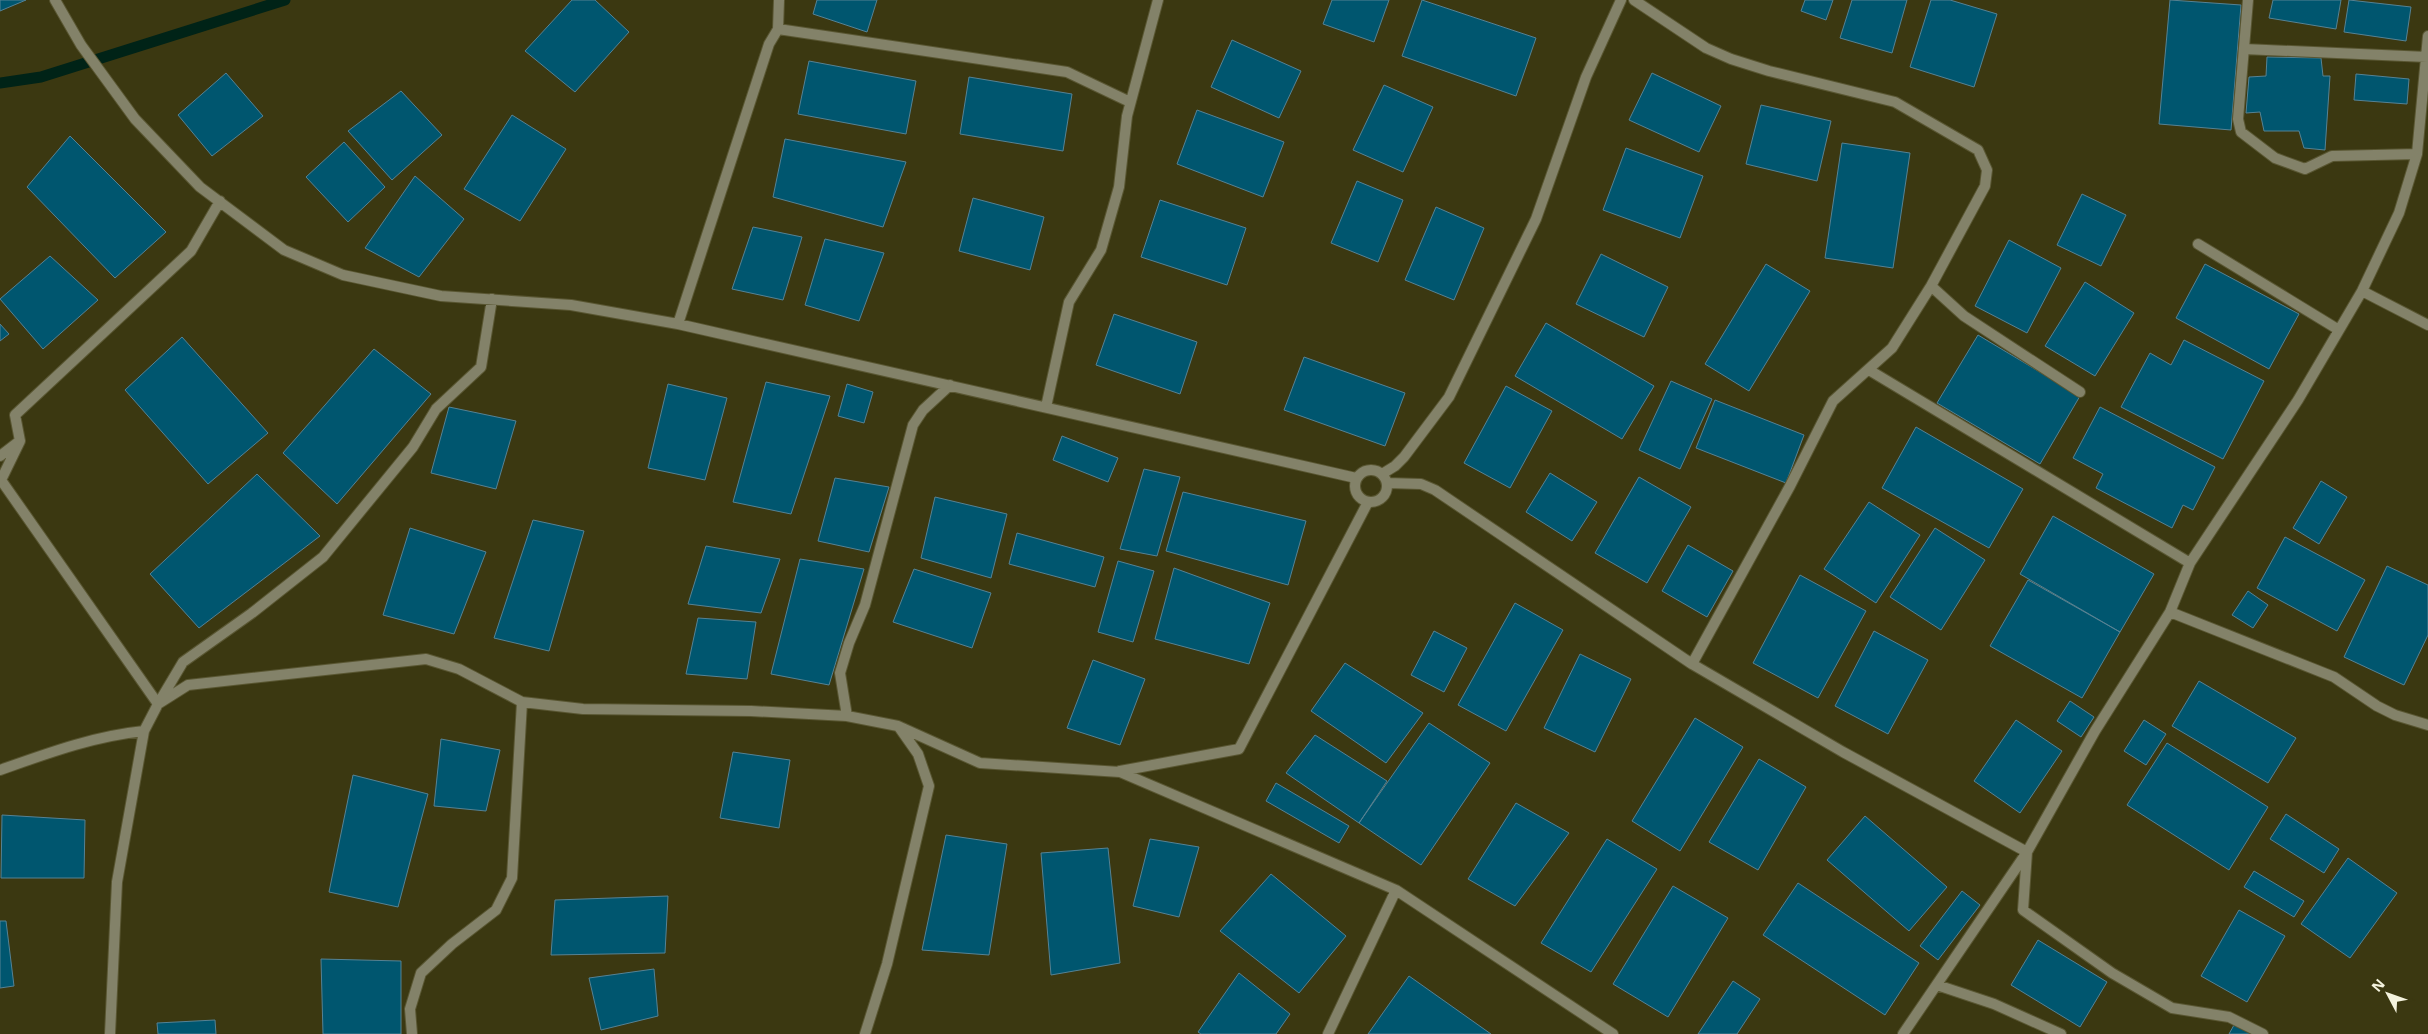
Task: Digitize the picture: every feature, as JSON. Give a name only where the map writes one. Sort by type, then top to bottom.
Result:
[{"type":"street","points":[[55,0],[81,45],[135,119],[200,187],[284,250],[343,275],[442,296],[571,305],[678,324],[1356,478]]},
{"type":"street","points":[[678,324],[769,44],[778,29],[779,0]]},
{"type":"street","points":[[1046,407],[1070,302],[1101,250],[1119,187],[1130,102],[1158,0]]},
{"type":"street","points":[[1621,0],[1586,77],[1536,219],[1449,397],[1404,457],[1384,478],[1382,497],[1373,502],[1368,502],[1356,493],[1354,483],[1356,478],[1368,470],[1384,478],[1421,484],[1435,490],[1692,664],[1843,752],[2027,852]]},
{"type":"street","points":[[1634,0],[1706,48],[1731,59],[1769,71],[1895,102],[1978,150],[1987,170],[1985,186],[1931,286],[1892,348],[1833,401],[1790,486],[1692,664]]},
{"type":"street","points":[[2248,0],[2238,119],[2241,132],[2275,158],[2305,169],[2332,156],[2417,154]]},
{"type":"street","points":[[778,29],[1067,72],[1130,102]]},
{"type":"street","points":[[1903,1034],[2027,852],[2095,731],[2170,612],[2190,563],[2298,400],[2362,291],[2398,213],[2417,154],[2428,36]]},
{"type":"street","points":[[2244,49],[2427,57]]},
{"type":"street","points":[[158,704],[1,480],[20,441],[15,415],[192,251],[220,201]]},
{"type":"street","points":[[2198,244],[2339,330]]},
{"type":"street","points":[[1931,286],[1964,316],[2080,392]]},
{"type":"street","points":[[2362,291],[2428,325]]},
{"type":"street","points":[[110,1034],[118,882],[144,730],[183,662],[252,613],[323,558],[413,446],[436,409],[481,367],[492,299]]},
{"type":"street","points":[[1869,370],[2190,563]]},
{"type":"street","points":[[847,716],[840,673],[848,643],[865,605],[913,425],[923,410],[950,385]]},
{"type":"street","points":[[0,456],[20,441]]},
{"type":"street","points":[[158,704],[188,685],[426,659],[458,669],[522,702],[583,709],[847,716],[898,726],[980,763],[1120,772],[1239,749],[1368,502]]},
{"type":"street","points":[[2170,612],[2334,677],[2395,715],[2428,725]]},
{"type":"street","points":[[412,1034],[410,1009],[421,973],[452,944],[496,910],[512,878],[522,702]]},
{"type":"street","points":[[865,1034],[887,964],[930,786],[918,754],[898,726]]},
{"type":"street","points":[[0,770],[111,734],[144,730]]},
{"type":"street","points":[[1120,772],[1396,890],[1613,1034]]},
{"type":"street","points":[[2027,852],[2023,910],[2112,973],[2172,1008],[2229,1017],[2263,1034]]},
{"type":"street","points":[[1328,1034],[1396,890]]},
{"type":"street","points":[[1937,985],[1994,1004],[2061,1034]]},
{"type":"building","points":[[0,0],[26,0],[0,11]]},
{"type":"building","points":[[572,0],[595,0],[629,32],[575,92],[525,51]]},
{"type":"building","points":[[817,0],[877,0],[867,32],[813,14]]},
{"type":"building","points":[[1332,0],[1389,0],[1374,42],[1323,24]]},
{"type":"building","points":[[1422,0],[1536,38],[1516,96],[1402,56]]},
{"type":"building","points":[[1805,0],[1833,0],[1826,20],[1801,11]]},
{"type":"building","points":[[1852,0],[1907,0],[1892,53],[1840,38]]},
{"type":"building","points":[[1931,0],[1950,0],[1997,14],[1974,87],[1910,67]]},
{"type":"building","points":[[2170,0],[2241,5],[2231,130],[2159,124]]},
{"type":"building","points":[[2273,0],[2341,0],[2336,29],[2269,18]]},
{"type":"building","points":[[2349,0],[2411,7],[2406,41],[2344,32]]},
{"type":"building","points":[[1232,40],[1301,71],[1279,118],[1211,87]]},
{"type":"building","points":[[2267,57],[2321,58],[2323,76],[2330,76],[2325,150],[2304,148],[2299,131],[2264,131],[2260,112],[2246,113],[2249,77],[2266,76]]},
{"type":"building","points":[[809,61],[916,81],[906,134],[798,114]]},
{"type":"building","points":[[226,73],[263,116],[212,156],[178,115]]},
{"type":"building","points":[[1652,73],[1721,106],[1699,152],[1629,120]]},
{"type":"building","points":[[2356,74],[2409,79],[2407,104],[2354,100]]},
{"type":"building","points":[[969,77],[1072,94],[1063,151],[960,134]]},
{"type":"building","points":[[1384,85],[1433,107],[1403,172],[1353,150]]},
{"type":"building","points":[[401,91],[442,135],[392,180],[348,131]]},
{"type":"building","points":[[1761,105],[1831,121],[1817,181],[1746,164]]},
{"type":"building","points":[[1197,110],[1284,142],[1263,197],[1177,164]]},
{"type":"building","points":[[512,115],[566,149],[520,221],[464,189]]},
{"type":"building","points":[[70,136],[166,232],[115,278],[27,187]]},
{"type":"building","points":[[785,139],[906,162],[883,227],[773,197]]},
{"type":"building","points":[[344,142],[385,187],[348,222],[306,177]]},
{"type":"building","points":[[1842,143],[1910,153],[1893,268],[1825,258]]},
{"type":"building","points":[[1626,148],[1703,176],[1680,238],[1603,210]]},
{"type":"building","points":[[415,176],[464,219],[419,277],[365,248]]},
{"type":"building","points":[[1357,181],[1403,200],[1378,262],[1331,243]]},
{"type":"building","points":[[2082,194],[2126,215],[2101,266],[2057,245]]},
{"type":"building","points":[[973,198],[1044,217],[1030,270],[959,251]]},
{"type":"building","points":[[1160,200],[1246,228],[1227,285],[1141,257]]},
{"type":"building","points":[[1436,207],[1484,228],[1454,300],[1405,280]]},
{"type":"building","points":[[753,227],[802,237],[783,300],[732,289]]},
{"type":"building","points":[[825,239],[884,253],[859,321],[805,305]]},
{"type":"building","points":[[2009,240],[2061,268],[2027,333],[1975,306]]},
{"type":"building","points":[[1601,254],[1668,287],[1644,337],[1576,304]]},
{"type":"building","points":[[50,256],[98,300],[43,349],[0,299]]},
{"type":"building","points":[[1766,264],[1810,291],[1749,391],[1705,364]]},
{"type":"building","points":[[2205,264],[2299,314],[2269,369],[2176,318]]},
{"type":"building","points":[[2085,282],[2134,313],[2095,376],[2045,346]]},
{"type":"building","points":[[1114,314],[1197,342],[1180,394],[1096,365]]},
{"type":"building","points":[[1546,323],[1654,386],[1622,439],[1515,376]]},
{"type":"building","points":[[0,324],[9,334],[0,341]]},
{"type":"building","points":[[1978,335],[2080,396],[2040,464],[1937,403]]},
{"type":"building","points":[[182,337],[268,433],[208,484],[125,390]]},
{"type":"building","points":[[2184,340],[2264,381],[2223,459],[2121,407],[2150,353],[2171,365]]},
{"type":"building","points":[[374,349],[431,394],[337,504],[283,453]]},
{"type":"building","points":[[1304,357],[1405,393],[1385,446],[1284,410]]},
{"type":"building","points":[[1671,381],[1712,399],[1680,469],[1639,450]]},
{"type":"building","points":[[766,382],[830,396],[791,514],[733,502]]},
{"type":"building","points":[[668,384],[727,398],[705,480],[648,468]]},
{"type":"building","points":[[847,384],[873,392],[864,423],[838,416]]},
{"type":"building","points":[[1506,386],[1552,411],[1510,488],[1464,463]]},
{"type":"building","points":[[1715,400],[1804,435],[1786,483],[1696,448]]},
{"type":"building","points":[[449,407],[516,421],[496,489],[431,473]]},
{"type":"building","points":[[2100,407],[2215,467],[2193,510],[2183,505],[2172,528],[2096,488],[2103,474],[2073,458]]},
{"type":"building","points":[[1916,427],[2023,489],[1989,548],[1882,488]]},
{"type":"building","points":[[1062,436],[1118,458],[1108,482],[1053,460]]},
{"type":"building","points":[[1144,469],[1180,477],[1157,556],[1120,549]]},
{"type":"building","points":[[1550,473],[1597,502],[1572,541],[1526,512]]},
{"type":"building","points":[[257,474],[320,536],[199,628],[150,574]]},
{"type":"building","points":[[1639,477],[1691,507],[1647,583],[1595,553]]},
{"type":"building","points":[[835,478],[889,487],[869,552],[818,541]]},
{"type":"building","points":[[2321,481],[2347,497],[2319,544],[2293,528]]},
{"type":"building","points":[[1183,492],[1306,521],[1288,585],[1166,551]]},
{"type":"building","points":[[935,497],[1007,514],[991,578],[921,558]]},
{"type":"building","points":[[1869,502],[1920,535],[1876,603],[1824,569]]},
{"type":"building","points":[[2053,516],[2154,574],[2120,632],[2020,574]]},
{"type":"building","points":[[533,520],[584,531],[549,651],[494,638]]},
{"type":"building","points":[[410,528],[486,552],[454,634],[383,615]]},
{"type":"building","points":[[1935,528],[1985,560],[1941,630],[1890,597]]},
{"type":"building","points":[[1017,533],[1104,557],[1095,587],[1009,564]]},
{"type":"building","points":[[2285,537],[2365,580],[2337,631],[2257,588]]},
{"type":"building","points":[[1688,545],[1733,571],[1707,617],[1662,591]]},
{"type":"building","points":[[706,546],[780,559],[761,613],[688,604]]},
{"type":"building","points":[[800,559],[864,569],[829,685],[771,674]]},
{"type":"building","points":[[1118,561],[1154,571],[1133,642],[1098,632]]},
{"type":"building","points":[[2387,566],[2428,585],[2428,635],[2404,685],[2344,657]]},
{"type":"building","points":[[1174,568],[1270,603],[1249,664],[1155,639]]},
{"type":"building","points":[[914,569],[991,593],[972,648],[893,622]]},
{"type":"building","points":[[1800,575],[1866,611],[1818,698],[1753,663]]},
{"type":"building","points":[[2028,580],[2120,632],[2082,698],[1990,646]]},
{"type":"building","points":[[2248,591],[2268,605],[2253,628],[2232,615]]},
{"type":"building","points":[[1515,603],[1563,630],[1506,731],[1458,705]]},
{"type":"building","points":[[698,618],[756,622],[747,679],[686,674]]},
{"type":"building","points":[[1434,631],[1467,648],[1444,692],[1411,675]]},
{"type":"building","points":[[1874,631],[1928,660],[1888,734],[1835,706]]},
{"type":"building","points":[[1580,654],[1631,679],[1595,752],[1544,728]]},
{"type":"building","points":[[1093,660],[1145,679],[1120,745],[1067,728]]},
{"type":"building","points":[[1345,663],[1423,713],[1386,763],[1311,711]]},
{"type":"building","points":[[2199,681],[2296,738],[2268,783],[2172,726]]},
{"type":"building","points":[[2070,701],[2094,717],[2081,737],[2057,721]]},
{"type":"building","points":[[1695,718],[1743,747],[1680,851],[1632,821]]},
{"type":"building","points":[[2016,720],[2062,751],[2020,813],[1974,781]]},
{"type":"building","points":[[2144,720],[2166,734],[2146,765],[2124,751]]},
{"type":"building","points":[[1429,723],[1490,763],[1421,865],[1359,823]]},
{"type":"building","points":[[1315,735],[1387,781],[1359,823],[1286,773]]},
{"type":"building","points":[[441,739],[500,750],[486,811],[434,806]]},
{"type":"building","points":[[2167,743],[2268,807],[2229,870],[2127,805]]},
{"type":"building","points":[[733,752],[790,760],[779,828],[720,818]]},
{"type":"building","points":[[1759,759],[1806,787],[1758,870],[1709,842]]},
{"type":"building","points":[[353,775],[428,794],[398,907],[329,892]]},
{"type":"building","points":[[1276,783],[1349,826],[1339,843],[1266,801]]},
{"type":"building","points":[[1516,803],[1569,833],[1515,906],[1468,879]]},
{"type":"building","points":[[2286,814],[2339,849],[2324,873],[2270,839]]},
{"type":"building","points":[[2,815],[85,820],[84,878],[1,878]]},
{"type":"building","points":[[1865,816],[1947,887],[1909,931],[1827,860]]},
{"type":"building","points":[[946,835],[1007,844],[989,955],[922,950]]},
{"type":"building","points":[[1150,839],[1199,847],[1179,917],[1133,906]]},
{"type":"building","points":[[1607,839],[1657,869],[1591,972],[1541,943]]},
{"type":"building","points":[[1108,848],[1120,963],[1051,975],[1041,853]]},
{"type":"building","points":[[2348,858],[2397,893],[2350,958],[2301,924]]},
{"type":"building","points":[[2254,871],[2304,901],[2294,917],[2244,887]]},
{"type":"building","points":[[1271,874],[1346,936],[1299,993],[1220,931]]},
{"type":"building","points":[[1798,883],[1919,963],[1885,1015],[1763,935]]},
{"type":"building","points":[[1673,886],[1728,918],[1668,1017],[1613,984]]},
{"type":"building","points":[[1962,891],[1980,905],[1938,960],[1920,946]]},
{"type":"building","points":[[668,896],[665,953],[551,955],[555,900]]},
{"type":"building","points":[[2239,910],[2285,936],[2247,1002],[2201,976]]},
{"type":"building","points":[[0,921],[6,921],[14,986],[0,988]]},
{"type":"building","points":[[2038,940],[2107,982],[2080,1027],[2011,985]]},
{"type":"building","points":[[321,959],[401,961],[401,1034],[323,1034]]},
{"type":"building","points":[[654,969],[658,1016],[601,1030],[589,978]]},
{"type":"building","points":[[1239,973],[1290,1014],[1276,1034],[1201,1034],[1198,1032]]},
{"type":"building","points":[[1409,976],[1491,1034],[1368,1034]]},
{"type":"building","points":[[1733,981],[1760,999],[1737,1034],[1698,1034]]},
{"type":"building","points":[[215,1020],[216,1034],[158,1034],[157,1023]]},
{"type":"building","points":[[2234,1025],[2252,1034],[2229,1034]]},
{"type":"waterway","points":[[0,83],[41,77],[285,0]]}]
